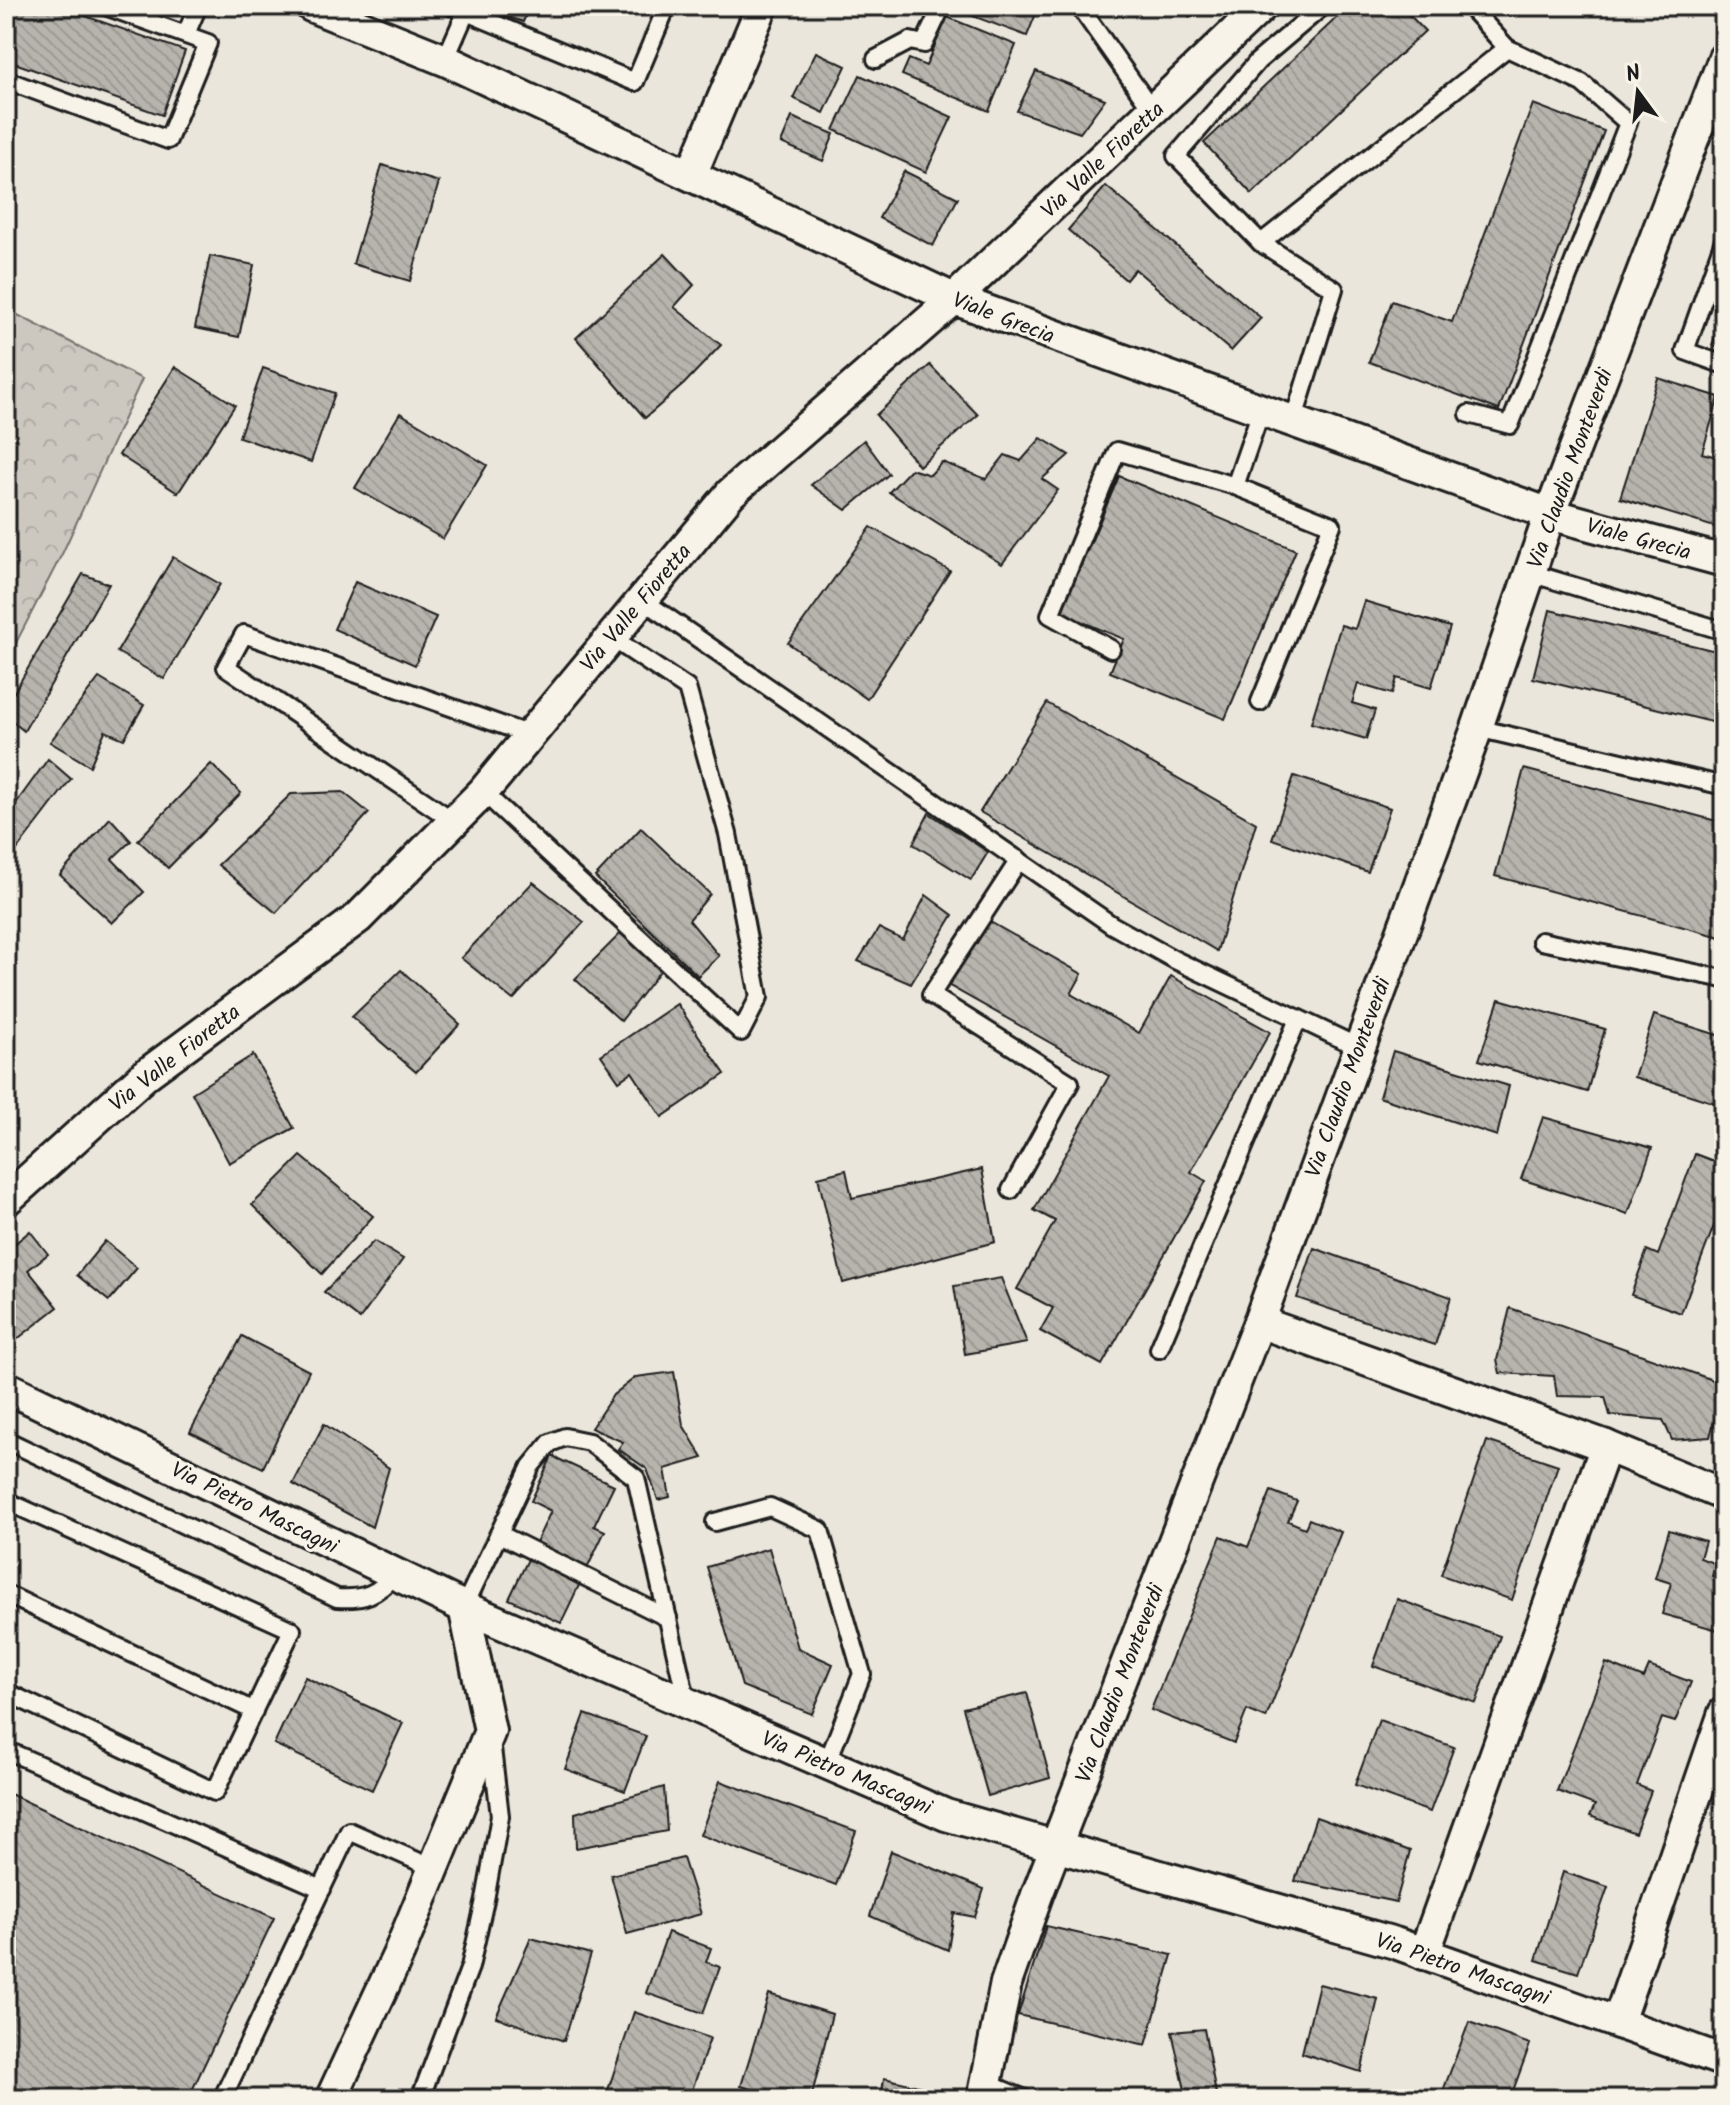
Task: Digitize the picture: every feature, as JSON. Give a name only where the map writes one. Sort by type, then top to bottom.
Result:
[{"type":"street","name":"Viale Grecia","points":[[311,6],[445,60],[954,299],[1550,514],[1724,561]]},
{"type":"street","points":[[691,175],[762,6]]},
{"type":"street","name":"Via Valle Fioretta","points":[[6,1200],[145,1075],[358,918],[483,792],[609,636],[731,493],[954,299],[1262,6]]},
{"type":"street","name":"Via Claudio Monteverdi","points":[[984,2091],[1006,1983],[1259,1322],[1477,728],[1550,514],[1724,58]]},
{"type":"street","points":[[1259,1322],[1606,1446],[1723,1492]]},
{"type":"street","name":"Via Pietro Mascagni","points":[[6,1387],[464,1607],[946,1815],[1424,1954],[1724,2061]]},
{"type":"street","points":[[1424,1954],[1606,1446]]},
{"type":"street","points":[[331,2099],[399,1953],[490,1731],[464,1607]]},
{"type":"street","points":[[1618,2022],[1724,1713]]},
{"type":"lane","points":[[6,80],[168,140],[208,43],[105,6]]},
{"type":"lane","points":[[186,34],[198,6]]},
{"type":"lane","points":[[445,60],[459,9],[635,82],[667,6]]},
{"type":"lane","points":[[876,59],[910,41],[924,44],[942,6]]},
{"type":"lane","points":[[1079,6],[1153,111]]},
{"type":"lane","points":[[1293,422],[1334,289],[1261,243],[1176,156],[1258,61],[1323,6]]},
{"type":"lane","points":[[1469,6],[1507,48],[1582,83],[1628,123],[1510,425],[1469,414]]},
{"type":"lane","points":[[1261,243],[1507,48]]},
{"type":"lane","points":[[1724,240],[1685,351],[1724,365]]},
{"type":"lane","points":[[1235,486],[1261,411]]},
{"type":"lane","points":[[1111,649],[1050,615],[1117,451],[1235,486],[1332,525],[1260,702]]},
{"type":"lane","points":[[1530,573],[1724,631]]},
{"type":"lane","points":[[641,599],[1112,925],[1175,960],[1358,1047]]},
{"type":"lane","points":[[455,822],[226,667],[244,634],[530,735]]},
{"type":"lane","points":[[483,792],[741,1032],[759,997],[728,834],[687,688],[609,636]]},
{"type":"lane","points":[[1477,728],[1724,786]]},
{"type":"lane","points":[[1011,1190],[1070,1083],[931,995],[1019,860]]},
{"type":"lane","points":[[1541,941],[1724,979]]},
{"type":"lane","points":[[1159,1349],[1298,1019]]},
{"type":"lane","points":[[464,1607],[531,1466],[550,1443],[565,1437],[589,1442],[636,1478],[687,1703]]},
{"type":"lane","points":[[6,1440],[337,1598],[363,1598],[381,1590],[395,1574]]},
{"type":"lane","points":[[6,1501],[292,1630],[215,1792],[6,1692]]},
{"type":"lane","points":[[715,1522],[770,1507],[820,1530],[862,1674],[827,1763]]},
{"type":"lane","points":[[499,1534],[668,1618]]},
{"type":"lane","points":[[6,1594],[254,1711]]},
{"type":"lane","points":[[420,2099],[470,1967],[485,1900],[500,1816],[490,1731]]},
{"type":"lane","points":[[6,1750],[322,1889]]},
{"type":"lane","points":[[222,2099],[349,1831],[433,1868]]},
{"type":"lane","points":[[984,2091],[1025,2099]]},
{"type":"green space","points":[[6,309],[142,379],[63,552],[6,662]]},
{"type":"building","points":[[7,6],[57,6],[185,51],[162,115],[6,60]]},
{"type":"building","points":[[504,6],[551,6],[547,15],[529,8],[523,22],[501,14]]},
{"type":"building","points":[[961,6],[1039,6],[1027,36],[959,11]]},
{"type":"building","points":[[1179,6],[1202,6],[1190,17]]},
{"type":"building","points":[[1349,6],[1401,6],[1425,31],[1252,194],[1204,143]]},
{"type":"building","points":[[947,17],[1016,45],[989,111],[902,75],[909,59],[926,66]]},
{"type":"building","points":[[816,52],[846,66],[824,113],[793,98]]},
{"type":"building","points":[[1036,71],[1105,99],[1080,133],[1017,111]]},
{"type":"building","points":[[860,75],[952,117],[926,172],[834,130]]},
{"type":"building","points":[[1533,104],[1604,131],[1499,410],[1369,362],[1392,301],[1452,322]]},
{"type":"building","points":[[792,117],[834,134],[823,161],[781,143]]},
{"type":"building","points":[[382,165],[439,182],[410,281],[353,264]]},
{"type":"building","points":[[904,171],[958,198],[933,246],[879,218]]},
{"type":"building","points":[[1106,186],[1261,318],[1231,351],[1135,269],[1126,280],[1068,230]]},
{"type":"building","points":[[665,254],[694,285],[674,307],[721,345],[684,384],[645,418],[576,338]]},
{"type":"building","points":[[210,256],[254,265],[239,337],[195,328]]},
{"type":"building","points":[[1724,313],[1724,350],[1712,345]]},
{"type":"building","points":[[930,365],[978,415],[919,466],[876,415]]},
{"type":"building","points":[[175,367],[235,405],[178,493],[119,455]]},
{"type":"building","points":[[263,368],[335,393],[311,462],[239,437]]},
{"type":"building","points":[[1658,378],[1719,397],[1702,453],[1724,459],[1724,530],[1620,498]]},
{"type":"building","points":[[400,413],[487,465],[443,539],[355,488]]},
{"type":"building","points":[[1041,438],[1069,455],[1042,479],[1058,490],[1002,564],[889,492],[911,469],[930,475],[942,462],[986,479],[1005,455],[1021,461]]},
{"type":"building","points":[[864,440],[889,474],[846,510],[811,485]]},
{"type":"building","points":[[1119,476],[1296,550],[1225,719],[1110,672],[1124,639],[1061,613]]},
{"type":"building","points":[[871,527],[950,571],[867,699],[788,643]]},
{"type":"building","points":[[173,557],[220,584],[164,679],[117,652]]},
{"type":"building","points":[[83,574],[109,584],[24,731],[6,716],[6,706]]},
{"type":"building","points":[[355,582],[436,617],[415,665],[334,629]]},
{"type":"building","points":[[1364,601],[1450,627],[1431,688],[1397,678],[1392,694],[1358,684],[1352,703],[1375,710],[1366,739],[1311,723],[1341,625],[1355,629]]},
{"type":"building","points":[[1550,610],[1724,653],[1724,725],[1533,678]]},
{"type":"building","points":[[99,678],[144,705],[124,739],[105,731],[90,766],[50,742]]},
{"type":"building","points":[[1047,703],[1256,823],[1217,951],[980,812]]},
{"type":"building","points":[[48,759],[71,779],[6,864],[6,817]]},
{"type":"building","points":[[211,764],[241,793],[168,868],[138,840]]},
{"type":"building","points":[[1524,769],[1724,823],[1724,938],[1495,876]]},
{"type":"building","points":[[1294,776],[1390,808],[1368,872],[1272,839]]},
{"type":"building","points":[[343,792],[369,813],[276,913],[218,865],[291,794]]},
{"type":"building","points":[[929,813],[988,852],[971,880],[913,844]]},
{"type":"building","points":[[110,818],[131,841],[112,859],[144,892],[112,923],[60,875]]},
{"type":"building","points":[[641,828],[710,894],[689,920],[719,956],[698,976],[595,877]]},
{"type":"building","points":[[533,882],[584,922],[513,1000],[461,958]]},
{"type":"building","points":[[926,895],[953,915],[911,984],[858,961],[879,928],[903,940]]},
{"type":"building","points":[[985,919],[1082,974],[1071,994],[1139,1033],[1171,976],[1270,1032],[1191,1172],[1206,1181],[1102,1365],[1040,1331],[1053,1308],[1017,1289],[1055,1221],[1034,1210],[1109,1076],[948,985]]},
{"type":"building","points":[[621,933],[663,967],[621,1021],[575,979]]},
{"type":"building","points":[[401,970],[460,1024],[416,1072],[352,1017]]},
{"type":"building","points":[[1499,999],[1605,1029],[1587,1092],[1479,1060]]},
{"type":"building","points":[[677,1004],[725,1074],[662,1117],[632,1072],[619,1081],[601,1055]]},
{"type":"building","points":[[1654,1015],[1724,1037],[1724,1106],[1634,1077]]},
{"type":"building","points":[[1393,1051],[1509,1086],[1497,1136],[1379,1097]]},
{"type":"building","points":[[253,1055],[294,1128],[229,1163],[192,1093]]},
{"type":"building","points":[[1543,1117],[1652,1148],[1628,1214],[1521,1179]]},
{"type":"building","points":[[1695,1154],[1724,1165],[1724,1199],[1681,1313],[1631,1295],[1647,1250],[1658,1255]]},
{"type":"building","points":[[301,1156],[373,1216],[322,1274],[252,1205]]},
{"type":"building","points":[[982,1169],[995,1242],[843,1283],[818,1177],[846,1170],[852,1198]]},
{"type":"building","points":[[30,1231],[48,1254],[28,1270],[58,1307],[6,1348],[6,1251]]},
{"type":"building","points":[[105,1241],[137,1268],[109,1301],[77,1275]]},
{"type":"building","points":[[374,1241],[403,1259],[360,1319],[324,1292]]},
{"type":"building","points":[[1314,1248],[1451,1297],[1435,1345],[1297,1298]]},
{"type":"building","points":[[1001,1278],[1027,1343],[965,1354],[954,1286]]},
{"type":"building","points":[[1510,1308],[1724,1384],[1710,1437],[1672,1440],[1663,1420],[1610,1415],[1605,1397],[1557,1396],[1554,1376],[1500,1373],[1497,1360]]},
{"type":"building","points":[[242,1336],[309,1371],[263,1468],[190,1432]]},
{"type":"building","points":[[674,1372],[683,1425],[703,1458],[665,1469],[670,1497],[658,1500],[647,1469],[618,1449],[623,1442],[591,1428],[613,1395],[636,1377]]},
{"type":"building","points":[[324,1424],[389,1468],[372,1527],[293,1484]]},
{"type":"building","points":[[1487,1441],[1558,1465],[1512,1600],[1441,1575]]},
{"type":"building","points":[[552,1456],[614,1485],[594,1526],[605,1531],[561,1623],[509,1599],[551,1511],[531,1501]]},
{"type":"building","points":[[1271,1491],[1297,1501],[1288,1521],[1305,1528],[1309,1519],[1341,1532],[1266,1718],[1247,1710],[1234,1743],[1151,1710],[1221,1536],[1248,1547]]},
{"type":"building","points":[[1669,1530],[1705,1541],[1700,1558],[1716,1564],[1712,1576],[1724,1579],[1724,1632],[1662,1614],[1671,1583],[1655,1578]]},
{"type":"building","points":[[769,1548],[798,1648],[833,1664],[812,1714],[742,1686],[707,1567]]},
{"type":"building","points":[[1397,1599],[1500,1636],[1476,1703],[1373,1666]]},
{"type":"building","points":[[1606,1663],[1644,1678],[1649,1666],[1691,1682],[1675,1722],[1662,1718],[1637,1785],[1651,1791],[1635,1833],[1590,1816],[1595,1805],[1557,1791]]},
{"type":"building","points":[[305,1677],[403,1723],[372,1790],[274,1744]]},
{"type":"building","points":[[1027,1693],[1050,1778],[988,1796],[963,1708]]},
{"type":"building","points":[[585,1714],[646,1736],[625,1791],[565,1769]]},
{"type":"building","points":[[1379,1720],[1454,1747],[1430,1812],[1355,1785]]},
{"type":"building","points":[[720,1781],[856,1831],[836,1885],[700,1835]]},
{"type":"building","points":[[664,1787],[667,1831],[576,1848],[575,1813]]},
{"type":"building","points":[[6,1792],[274,1918],[188,2099],[6,2099]]},
{"type":"building","points":[[1316,1817],[1410,1851],[1396,1902],[1295,1881]]},
{"type":"building","points":[[891,1851],[984,1889],[975,1917],[954,1913],[948,1950],[870,1916]]},
{"type":"building","points":[[683,1858],[701,1914],[627,1934],[611,1875]]},
{"type":"building","points":[[1563,1872],[1608,1887],[1578,1973],[1536,1960]]},
{"type":"building","points":[[1046,1926],[1172,1955],[1146,2045],[1018,2015]]},
{"type":"building","points":[[668,1932],[711,1948],[706,1962],[720,1967],[703,2013],[646,1993]]},
{"type":"building","points":[[531,1938],[591,1954],[564,2041],[496,2017]]},
{"type":"building","points":[[1319,1984],[1378,1999],[1361,2072],[1302,2053]]},
{"type":"building","points":[[769,1994],[832,2014],[811,2099],[786,2099],[741,2086]]},
{"type":"building","points":[[634,2012],[710,2038],[689,2099],[605,2099]]},
{"type":"building","points":[[1469,2022],[1530,2044],[1510,2099],[1440,2099]]},
{"type":"building","points":[[1204,2029],[1217,2099],[1187,2099],[1172,2032]]},
{"type":"building","points":[[884,2078],[939,2091],[938,2099],[881,2099]]}]
